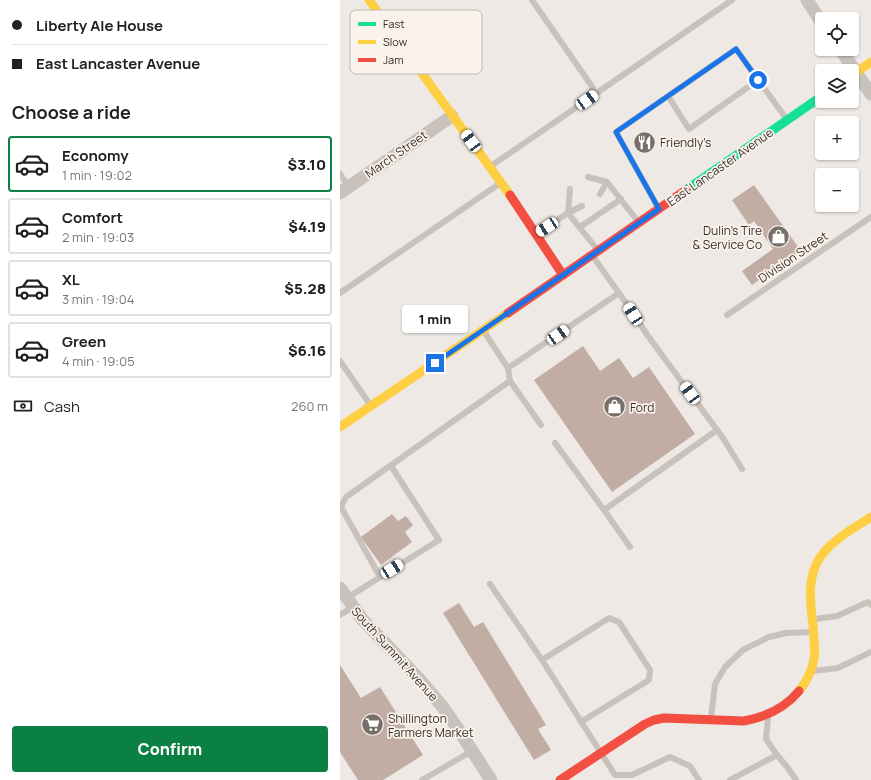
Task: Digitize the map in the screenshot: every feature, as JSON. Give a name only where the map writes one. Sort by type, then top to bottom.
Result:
[{"type":"street","points":[[369,0],[376,10]]},
{"type":"street","points":[[806,0],[815,12]]},
{"type":"street","points":[[859,70],[871,62]]},
{"type":"street","points":[[422,74],[564,275]]},
{"type":"street","points":[[859,80],[871,94]]},
{"type":"street","name":"East Lancaster Avenue","points":[[340,427],[564,275],[815,101]]},
{"type":"street","name":"March Street","points":[[344,190],[452,116]]},
{"type":"street","points":[[560,780],[645,724],[654,720],[664,718],[744,721],[754,720],[777,710],[789,701],[798,693],[806,682],[812,671],[815,659],[816,648],[811,602],[812,579],[815,568],[827,549],[871,517]]},
{"type":"street","name":"South Summit Avenue","points":[[346,597],[367,624],[420,680],[442,706],[491,780]]},
{"type":"lane","points":[[532,0],[593,88],[587,100]]},
{"type":"lane","points":[[489,167],[732,0]]},
{"type":"lane","points":[[659,209],[616,132],[736,49],[788,120]]},
{"type":"lane","points":[[668,96],[689,129],[758,80]]},
{"type":"lane","points":[[340,174],[344,190]]},
{"type":"lane","points":[[588,177],[607,182],[639,222]]},
{"type":"lane","points":[[600,194],[607,182]]},
{"type":"lane","points":[[340,293],[500,183]]},
{"type":"lane","points":[[570,189],[568,213],[580,227],[619,293],[648,336],[717,430],[742,469]]},
{"type":"lane","points":[[580,227],[621,199]]},
{"type":"lane","points":[[536,234],[568,213],[582,206]]},
{"type":"lane","name":"Division Street","points":[[727,315],[871,217]]},
{"type":"lane","points":[[508,368],[619,293]]},
{"type":"lane","points":[[483,330],[508,368],[510,381],[541,425]]},
{"type":"lane","points":[[340,360],[371,406]]},
{"type":"lane","points":[[380,577],[341,507],[346,497],[510,381]]},
{"type":"lane","points":[[604,510],[717,430]]},
{"type":"lane","points":[[555,443],[630,547]]},
{"type":"lane","points":[[340,615],[346,597],[439,540],[391,466]]},
{"type":"lane","points":[[490,584],[542,660],[615,775],[632,775],[670,757],[690,766],[699,780]]},
{"type":"lane","points":[[813,619],[837,616],[868,602],[871,605]]},
{"type":"lane","points":[[542,660],[609,618],[619,622],[650,670],[649,680],[581,722]]},
{"type":"lane","points":[[711,720],[715,684],[725,667],[743,650],[769,637],[786,633],[814,632]]},
{"type":"lane","points":[[812,671],[838,668],[871,652]]},
{"type":"lane","points":[[768,714],[766,739],[796,780]]},
{"type":"lane","points":[[422,780],[472,751]]},
{"type":"lane","points":[[730,780],[777,755]]},
{"type":"building","name":"Dulin's Tire & Service Co","points":[[754,185],[801,251],[752,285],[742,271],[773,249],[754,221],[749,225],[732,200]]},
{"type":"building","name":"Ford","points":[[583,346],[600,371],[619,358],[633,378],[649,367],[695,434],[612,492],[534,380]]},
{"type":"building","points":[[392,514],[398,521],[406,516],[413,525],[405,532],[412,542],[381,565],[361,537]]},
{"type":"building","points":[[459,603],[474,627],[483,622],[546,725],[538,729],[551,750],[534,760],[443,613]]},
{"type":"building","name":"Shillington Farmers Market","points":[[340,665],[361,698],[380,687],[423,755],[383,780],[358,780],[340,752]]},
{"type":"traffic: fast","points":[[686,190],[815,101]]},
{"type":"traffic: slow","points":[[369,0],[376,10]]},
{"type":"traffic: slow","points":[[859,70],[871,62]]},
{"type":"traffic: slow","points":[[423,74],[510,195]]},
{"type":"traffic: slow","points":[[340,427],[508,313]]},
{"type":"traffic: slow","points":[[799,691],[808,677],[813,664],[815,650],[810,599],[814,569],[819,559],[830,546],[843,535],[871,517]]},
{"type":"traffic: jam","points":[[508,313],[686,190]]},
{"type":"traffic: jam","points":[[510,195],[563,275]]},
{"type":"traffic: jam","points":[[560,780],[645,724],[654,720],[664,718],[744,721],[760,717],[774,711],[788,702],[799,691]]},
{"type":"place","name":"Friendly's","points":[[645,142]]},
{"type":"place","name":"Dulin's Tire & Service Co","points":[[778,237]]},
{"type":"place","name":"Ford","points":[[615,407]]},
{"type":"place","name":"Shillington Farmers Market","points":[[372,725]]},
{"type":"route","points":[[435,363],[659,209],[616,132],[736,49],[758,80]]}]
